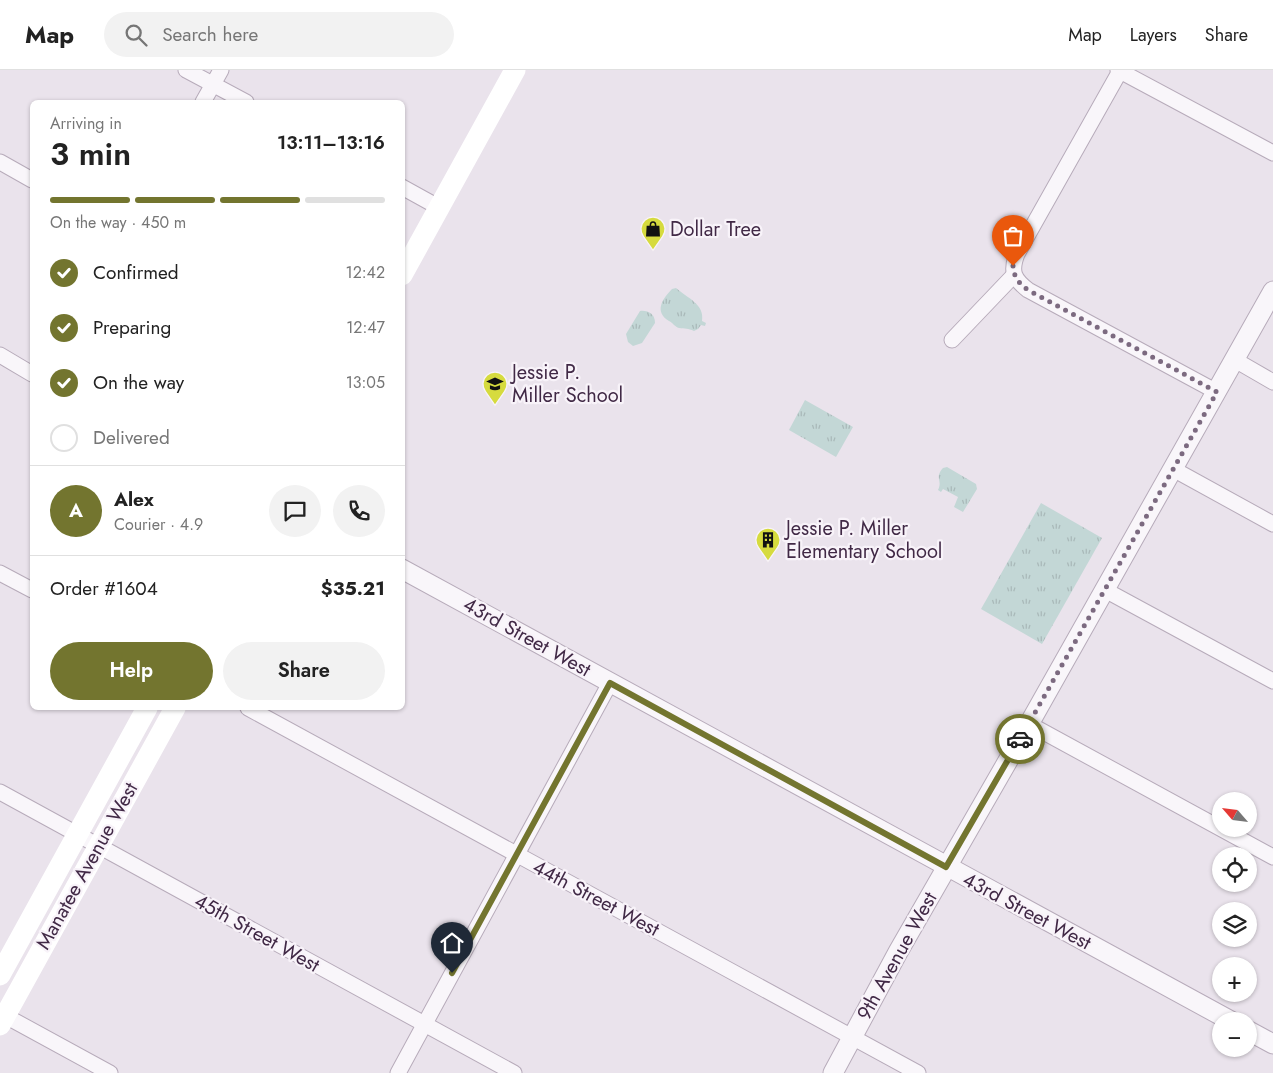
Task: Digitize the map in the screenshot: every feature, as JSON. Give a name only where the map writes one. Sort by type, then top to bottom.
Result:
[{"type":"main road","points":[[405,270],[515,70]]},
{"type":"main road","name":"Manatee Avenue West","points":[[0,975],[146,710]]},
{"type":"main road","name":"Manatee Avenue West","points":[[2,1018],[174,710]]},
{"type":"street","points":[[186,70],[242,100]]},
{"type":"street","points":[[204,100],[221,70]]},
{"type":"street","points":[[1217,392],[1028,290],[1019,283],[1014,275],[1013,264],[1119,70],[1273,153]]},
{"type":"street","points":[[0,162],[30,179]]},
{"type":"street","points":[[405,189],[440,208]]},
{"type":"street","points":[[952,340],[1014,275]]},
{"type":"street","name":"9th Avenue West","points":[[832,1073],[898,952],[1273,292]]},
{"type":"street","points":[[0,355],[30,373]]},
{"type":"street","points":[[1235,360],[1273,382]]},
{"type":"street","points":[[1173,469],[1273,524]]},
{"type":"street","name":"43rd Street West","points":[[405,571],[1215,1012]]},
{"type":"street","points":[[0,573],[30,589]]},
{"type":"street","points":[[1105,590],[1273,681]]},
{"type":"street","points":[[398,1073],[610,683]]},
{"type":"street","name":"44th Street West","points":[[252,710],[918,1073]]},
{"type":"street","points":[[1029,724],[1273,857]]},
{"type":"street","name":"45th Street West","points":[[0,792],[514,1073]]},
{"type":"street","points":[[2,1018],[110,1073]]},
{"type":"street","points":[[1257,1035],[1273,1044]]},
{"type":"green space","points":[[676,288],[698,306],[701,310],[702,321],[706,323],[705,326],[701,325],[694,331],[679,328],[664,317],[661,305],[672,289]]},
{"type":"green space","points":[[640,311],[650,313],[654,317],[655,323],[642,343],[633,346],[628,342],[626,334]]},
{"type":"green space","points":[[805,400],[853,427],[836,457],[789,430]]},
{"type":"green space","points":[[947,467],[976,484],[977,489],[963,512],[954,507],[958,497],[943,489],[941,492],[938,490],[940,471]]},
{"type":"green space","points":[[1041,503],[1102,538],[1042,644],[981,609]]},
{"type":"way so far","points":[[1013,266],[1014,275],[1019,283],[1028,290],[1217,392],[1020,739]]},
{"type":"place","name":"Dollar Tree","points":[[653,250]]},
{"type":"place","name":"Jessie P. Miller School","points":[[495,405]]},
{"type":"place","name":"Jessie P. Miller Elementary School","points":[[768,561]]},
{"type":"route","points":[[452,973],[610,683],[946,867],[1020,739]]}]
